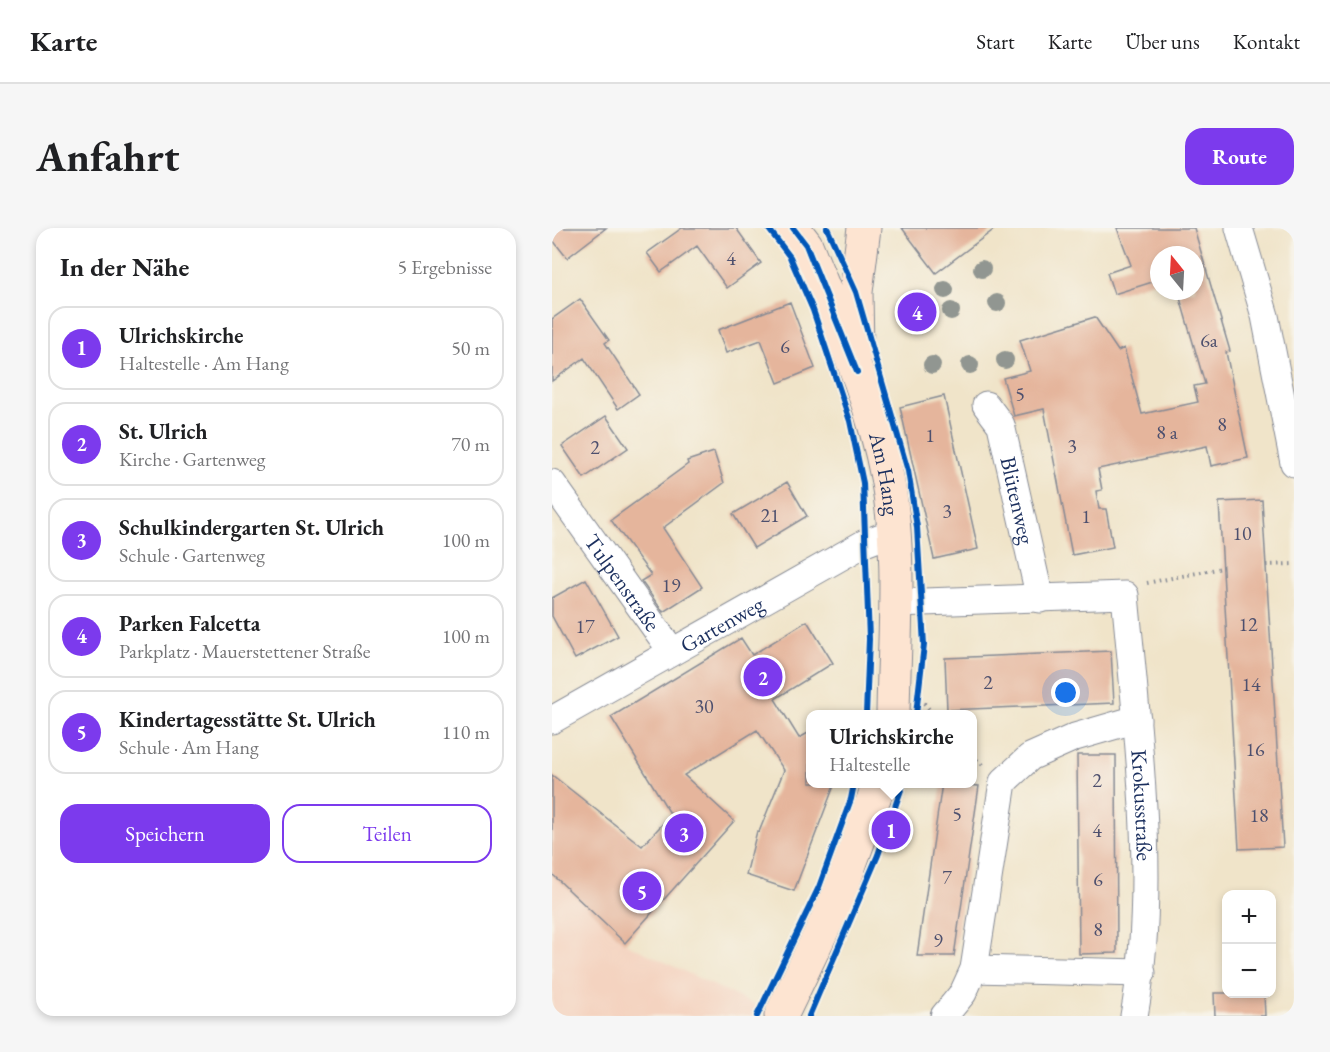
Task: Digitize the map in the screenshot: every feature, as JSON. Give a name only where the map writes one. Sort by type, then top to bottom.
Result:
[{"type":"street","points":[[857,372],[856,292],[864,228]]},
{"type":"street","points":[[1239,228],[1265,316],[1294,463]]},
{"type":"street","name":"Am Hang","points":[[809,234],[857,372],[887,477],[894,532],[893,710]]},
{"type":"street","name":"Blütenweg","points":[[986,405],[1002,425],[1040,599]]},
{"type":"street","name":"Tulpenstraße","points":[[552,483],[671,650]]},
{"type":"street","name":"Gartenweg","points":[[552,720],[671,650],[865,543],[894,532]]},
{"type":"street","points":[[895,603],[1125,596]]},
{"type":"street","name":"Krokusstraße","points":[[1125,596],[1137,720],[1144,860],[1142,973],[1134,1016]]},
{"type":"street","points":[[944,1016],[963,993],[974,969],[1003,782],[1030,757],[1075,737],[1137,720]]},
{"type":"street","points":[[781,1016],[838,897],[877,788]]},
{"type":"street","points":[[974,969],[1142,973]]},
{"type":"path","points":[[1266,565],[1294,564]]},
{"type":"path","points":[[1125,596],[1146,583],[1222,568]]},
{"type":"shaded area","points":[[552,874],[625,943],[759,1007],[753,1016],[552,1016]]},
{"type":"building","points":[[552,228],[606,228],[567,258],[552,239]]},
{"type":"building","points":[[682,228],[736,228],[761,263],[727,288],[697,246],[661,272],[647,253]]},
{"type":"building","points":[[902,228],[996,228],[936,273]]},
{"type":"building","points":[[1117,228],[1194,228],[1199,246],[1150,246],[1150,283],[1114,294],[1107,273],[1131,265]]},
{"type":"building","points":[[1204,262],[1230,351],[1226,352],[1248,458],[1211,466],[1207,446],[1098,469],[1102,490],[1096,491],[1099,509],[1106,509],[1113,547],[1072,555],[1044,409],[1014,416],[1003,378],[1030,371],[1020,340],[1095,317],[1118,351],[1124,348],[1142,414],[1198,402],[1194,386],[1205,384],[1181,300],[1204,300]]},
{"type":"building","points":[[580,299],[609,340],[605,343],[639,394],[618,409],[584,358],[552,381],[552,319]]},
{"type":"building","points":[[790,302],[815,368],[778,383],[761,340],[726,353],[718,330]]},
{"type":"building","points":[[944,396],[978,549],[934,559],[900,407]]},
{"type":"building","points":[[606,416],[628,448],[584,478],[562,446]]},
{"type":"building","points":[[714,452],[724,483],[663,528],[702,587],[663,612],[641,581],[651,575],[611,520],[688,464],[687,461]]},
{"type":"building","points":[[787,482],[807,516],[754,548],[733,514]]},
{"type":"building","points":[[1262,500],[1283,847],[1239,849],[1219,502]]},
{"type":"building","points":[[586,579],[618,636],[575,659],[552,616],[552,598]]},
{"type":"building","points":[[807,621],[833,663],[775,699],[799,738],[806,734],[806,788],[833,788],[794,891],[746,875],[757,831],[759,832],[784,770],[757,730],[684,775],[734,821],[625,943],[552,874],[552,775],[642,846],[671,815],[611,717],[741,638],[752,655]]},
{"type":"building","points":[[1111,651],[1114,703],[947,710],[945,658]]},
{"type":"building","points":[[1077,755],[1116,755],[1117,953],[1079,954]]},
{"type":"building","points":[[979,786],[954,956],[917,956],[941,788],[977,788]]},
{"type":"building","points":[[1214,993],[1222,993],[1222,998],[1264,998],[1265,1016],[1215,1016]]},
{"type":"cycle path","points":[[768,228],[790,257],[813,310],[850,421],[863,483],[869,639],[866,710]]},
{"type":"cycle path","points":[[793,228],[806,245],[857,372]]},
{"type":"cycle path","points":[[827,228],[856,292],[908,471],[917,527],[924,645],[916,710]]},
{"type":"cycle path","points":[[757,1016],[819,887],[853,788]]},
{"type":"cycle path","points":[[809,1016],[878,855],[902,788]]},
{"type":"place","name":"Parken Falcetta","points":[[917,312]]},
{"type":"place","name":"St. Ulrich","points":[[763,677]]},
{"type":"place","name":"Ulrichskirche","points":[[891,830]]},
{"type":"place","name":"Schulkindergarten St. Ulrich","points":[[684,833]]},
{"type":"place","name":"Kindertagesstätte St. Ulrich","points":[[642,891]]}]
